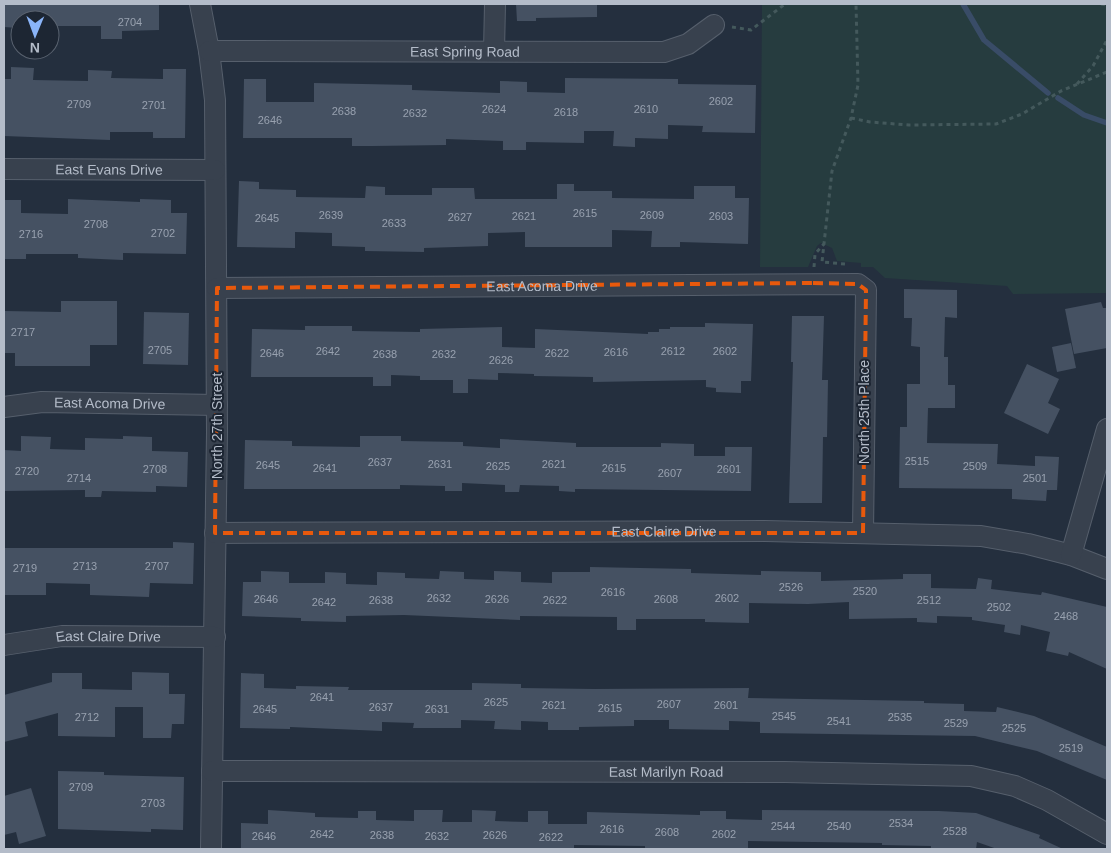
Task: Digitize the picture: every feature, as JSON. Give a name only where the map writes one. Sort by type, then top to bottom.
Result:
[{"type":"street","name":"North 27th Street","points":[[200,4],[210,51],[215,100],[217,405],[211,849]]},
{"type":"street","points":[[494,51],[495,4]]},
{"type":"street","name":"East Spring Road","points":[[210,51],[664,52],[688,44],[714,25]]},
{"type":"street","name":"East Evans Drive","points":[[4,169],[215,170]]},
{"type":"street","name":"East Acoma Drive","points":[[217,288],[813,283],[858,284],[866,290]]},
{"type":"street","name":"North 25th Place","points":[[863,533],[866,290]]},
{"type":"street","name":"East Acoma Drive","points":[[4,407],[42,402],[217,405]]},
{"type":"street","points":[[1071,555],[1107,429]]},
{"type":"street","name":"East Claire Drive","points":[[215,533],[863,533],[981,536],[1028,544],[1071,555],[1107,568]]},
{"type":"street","name":"East Claire Drive","points":[[4,645],[62,636],[215,637]]},
{"type":"street","name":"East Marilyn Road","points":[[212,771],[785,772],[971,776],[1015,786],[1047,800],[1107,834]]},
{"type":"path","points":[[714,25],[751,30],[786,4]]},
{"type":"path","points":[[849,264],[822,262],[832,171],[851,118],[858,85],[856,4]]},
{"type":"path","points":[[1101,4],[1107,5]]},
{"type":"path","points":[[1076,84],[1093,66],[1107,40]]},
{"type":"path","points":[[851,118],[870,122],[909,125],[996,124],[1022,114],[1061,91],[1107,72]]},
{"type":"path","points":[[813,283],[815,254],[824,244]]},
{"type":"highlighted area","points":[[813,283],[858,284],[866,290],[863,533],[215,533],[217,288]]},
{"type":"green space","points":[[762,4],[1107,4],[1107,293],[1013,294],[1007,286],[885,278],[873,267],[861,267],[861,263],[837,261],[832,248],[821,243],[817,246],[808,267],[760,267]]},
{"type":"building","points":[[4,4],[159,4],[159,30],[122,31],[122,39],[101,39],[101,26],[60,26],[60,10],[10,10],[10,27],[4,27]]},
{"type":"building","points":[[516,4],[597,4],[597,17],[536,18],[536,21],[517,21]]},
{"type":"building","points":[[11,67],[34,68],[33,80],[88,81],[88,70],[112,71],[111,78],[163,79],[163,69],[186,69],[185,138],[153,138],[153,132],[110,132],[110,140],[4,136],[4,79],[11,79]]},
{"type":"building","points":[[565,78],[678,79],[678,84],[756,85],[755,133],[702,132],[703,126],[668,125],[668,139],[635,138],[635,147],[613,146],[614,131],[584,131],[584,143],[526,142],[526,150],[503,150],[503,141],[446,139],[446,145],[352,146],[352,138],[243,138],[244,79],[266,79],[266,102],[314,102],[314,83],[412,85],[412,90],[500,93],[500,81],[527,82],[527,92],[565,93]]},
{"type":"building","points":[[239,181],[259,182],[259,189],[296,190],[296,197],[365,198],[366,186],[385,187],[385,195],[432,195],[432,188],[474,188],[475,199],[557,199],[557,184],[574,184],[574,191],[612,191],[612,198],[694,199],[694,186],[735,186],[735,198],[749,198],[748,244],[680,242],[680,247],[651,247],[652,231],[612,230],[612,247],[525,247],[525,232],[488,233],[488,246],[424,248],[424,252],[365,251],[365,247],[332,246],[332,233],[295,232],[295,248],[237,247]]},
{"type":"building","points":[[68,199],[140,202],[140,199],[171,200],[171,213],[187,213],[186,254],[123,253],[123,260],[78,258],[78,254],[26,254],[26,259],[4,259],[4,200],[21,200],[21,213],[68,214]]},
{"type":"building","points":[[904,289],[957,290],[957,318],[945,317],[944,357],[948,357],[948,385],[955,385],[955,408],[928,408],[927,443],[998,444],[997,464],[1035,466],[1035,456],[1059,457],[1057,490],[1047,490],[1046,501],[1012,499],[1012,489],[899,488],[900,427],[907,427],[907,384],[920,384],[920,347],[911,346],[912,318],[904,318]]},
{"type":"building","points":[[61,301],[117,301],[117,345],[90,345],[90,366],[15,366],[15,353],[4,353],[4,311],[61,312]]},
{"type":"building","points":[[1101,302],[1103,308],[1107,308],[1107,348],[1074,354],[1065,309]]},
{"type":"building","points":[[144,312],[189,313],[188,365],[143,364]]},
{"type":"building","points":[[792,316],[824,316],[822,380],[828,380],[827,437],[823,437],[822,503],[789,503],[793,362],[791,362]]},
{"type":"building","points":[[705,323],[753,324],[751,381],[741,381],[741,393],[716,392],[716,388],[706,387],[706,380],[593,382],[593,377],[534,376],[534,374],[498,373],[498,380],[468,379],[468,393],[453,393],[453,380],[420,380],[420,376],[391,375],[391,386],[373,386],[373,377],[251,377],[252,329],[305,330],[305,326],[352,326],[352,331],[420,332],[420,329],[502,327],[502,347],[535,348],[535,329],[648,334],[648,332],[659,332],[659,329],[670,329],[670,327],[705,327]]},
{"type":"building","points":[[1071,343],[1076,368],[1057,372],[1052,347]]},
{"type":"building","points":[[1027,364],[1059,379],[1048,403],[1060,409],[1048,434],[1004,413]]},
{"type":"building","points":[[21,436],[51,437],[50,449],[85,450],[85,438],[123,439],[123,436],[152,437],[152,451],[188,452],[187,487],[156,486],[156,492],[102,491],[101,497],[85,497],[85,490],[4,491],[4,450],[21,451]]},
{"type":"building","points":[[360,436],[401,436],[401,441],[463,442],[463,446],[500,448],[500,439],[576,443],[576,447],[661,447],[661,443],[694,444],[694,456],[725,456],[725,447],[752,447],[751,491],[575,489],[575,492],[559,491],[559,486],[520,485],[519,492],[505,492],[505,485],[462,483],[462,491],[445,491],[445,486],[400,485],[400,489],[244,489],[245,440],[292,441],[292,446],[360,447]]},
{"type":"building","points":[[173,542],[194,543],[193,584],[150,583],[149,597],[90,595],[90,584],[46,583],[46,595],[4,595],[4,548],[173,548]]},
{"type":"building","points":[[590,567],[691,569],[691,573],[761,575],[761,571],[821,572],[821,581],[903,579],[903,574],[931,574],[931,588],[976,589],[978,578],[992,580],[991,589],[1041,595],[1042,592],[1107,607],[1107,669],[1069,652],[1068,656],[1046,651],[1050,632],[1021,625],[1020,635],[1004,632],[1005,625],[972,620],[972,617],[937,616],[937,623],[917,622],[917,618],[849,619],[849,602],[808,604],[749,603],[749,623],[705,622],[705,619],[636,619],[636,630],[617,630],[617,617],[520,616],[520,620],[404,615],[346,616],[346,622],[301,621],[301,618],[242,616],[243,582],[261,582],[261,571],[289,572],[289,583],[325,583],[325,572],[346,573],[346,584],[377,585],[377,572],[405,573],[405,578],[439,579],[440,571],[464,572],[464,579],[494,580],[494,571],[521,572],[521,582],[552,583],[552,572],[590,572]]},
{"type":"building","points":[[132,672],[169,673],[169,694],[185,694],[184,724],[172,724],[171,738],[143,738],[143,707],[115,707],[115,737],[58,736],[58,713],[25,722],[28,736],[4,742],[4,695],[52,682],[52,673],[82,673],[82,689],[132,690]]},
{"type":"building","points":[[241,673],[264,674],[264,688],[296,689],[296,686],[349,687],[348,690],[472,690],[472,683],[521,684],[521,688],[749,688],[748,698],[924,701],[924,703],[964,704],[964,711],[996,712],[997,707],[1034,716],[1107,747],[1107,780],[1037,751],[975,736],[760,733],[760,722],[729,721],[729,730],[669,729],[669,720],[634,720],[634,726],[579,727],[579,730],[548,730],[548,722],[521,721],[521,730],[494,729],[495,721],[461,720],[461,728],[413,728],[414,723],[382,722],[382,731],[290,727],[290,729],[240,728]]},
{"type":"building","points":[[58,771],[104,772],[104,775],[184,777],[183,830],[151,829],[151,832],[58,829]]},
{"type":"building","points":[[31,788],[46,836],[19,844],[16,832],[4,835],[4,796]]},
{"type":"building","points":[[268,810],[315,813],[315,817],[358,818],[358,811],[376,811],[376,820],[414,821],[414,810],[443,810],[442,822],[472,822],[472,810],[496,811],[495,821],[528,822],[528,811],[548,811],[548,824],[587,824],[587,812],[700,815],[700,811],[726,811],[726,819],[762,820],[762,810],[939,811],[976,813],[1040,835],[1039,838],[1063,849],[997,849],[977,842],[976,849],[931,849],[931,846],[882,845],[882,843],[748,841],[748,849],[645,849],[645,846],[574,845],[574,849],[241,849],[241,823],[268,824]]},
{"type":"waterway","points":[[963,4],[984,40],[1048,93]]},
{"type":"waterway","points":[[1058,98],[1084,115],[1107,123]]}]
